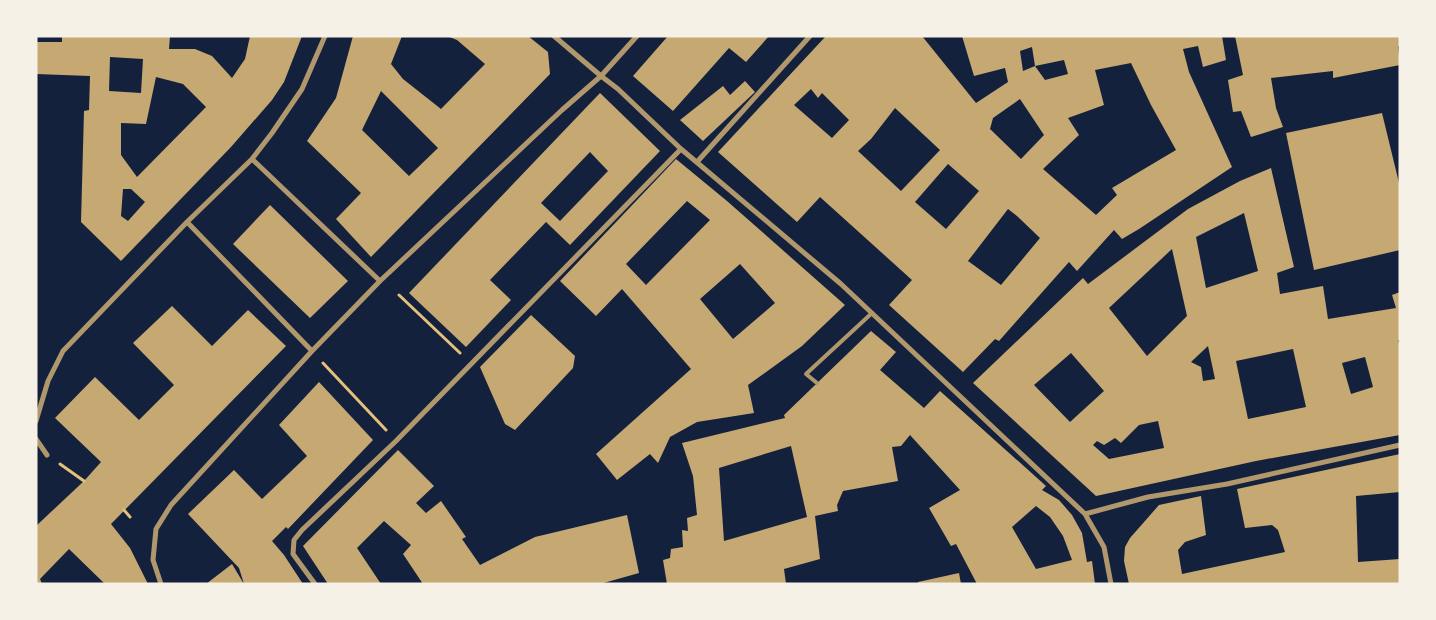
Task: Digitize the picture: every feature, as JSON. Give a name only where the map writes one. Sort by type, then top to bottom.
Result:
[{"type":"street","points":[[36,421],[48,381],[63,350],[187,222],[252,159],[302,89],[325,36]]},
{"type":"street","points":[[554,36],[618,89],[681,149],[841,284],[1085,514],[1104,547],[1111,584]]},
{"type":"street","points":[[161,584],[153,560],[156,529],[171,505],[312,351],[380,281],[562,110],[601,76],[637,36]]},
{"type":"street","points":[[697,162],[810,36]]},
{"type":"street","points":[[315,584],[294,554],[294,540],[302,530],[381,458],[681,149]]},
{"type":"street","points":[[252,159],[380,281]]},
{"type":"street","points":[[187,222],[312,351]]},
{"type":"street","points":[[36,439],[47,455]]},
{"type":"street","points":[[1085,514],[1148,497],[1227,484],[1400,445]]},
{"type":"lane","points":[[817,384],[806,374],[872,313]]},
{"type":"path","points":[[400,294],[461,354]]},
{"type":"path","points":[[312,351],[388,432]]},
{"type":"path","points":[[47,455],[84,481]]},
{"type":"path","points":[[124,510],[130,517]]},
{"type":"building","points":[[62,36],[170,36],[169,49],[195,49],[212,56],[232,78],[245,59],[250,36],[302,36],[284,82],[272,100],[231,147],[121,261],[81,222],[84,111],[89,110],[90,76],[36,74],[36,42],[62,42]],"holes":[[[110,57],[143,59],[141,93],[109,91]],[[156,77],[183,84],[206,107],[137,177],[121,155],[121,123],[146,124]],[[123,189],[131,189],[145,202],[128,221],[121,216]]]},
{"type":"building","points":[[353,36],[402,36],[391,64],[403,79],[441,109],[485,64],[457,40],[447,36],[528,36],[548,52],[550,74],[371,257],[336,219],[361,193],[307,141],[336,98]],"holes":[[[381,91],[438,148],[409,176],[362,130]]]},
{"type":"building","points":[[668,36],[769,36],[746,62],[729,48],[673,111],[633,76]]},
{"type":"building","points":[[826,36],[922,36],[976,103],[1008,82],[1005,68],[974,76],[962,36],[1222,36],[1226,60],[1203,67],[1198,46],[1183,49],[1189,72],[1232,167],[1122,239],[1114,230],[1077,271],[1069,262],[999,341],[995,339],[963,372],[889,305],[912,280],[820,197],[797,222],[718,152]],"holes":[[[1032,47],[1035,66],[1023,71],[1020,51]],[[1064,60],[1068,74],[1045,80],[1035,66]],[[1131,63],[1151,105],[1176,150],[1112,188],[1117,195],[1096,215],[1043,169],[1079,135],[1068,118],[1104,105],[1095,70]],[[811,89],[818,98],[822,93],[849,120],[832,138],[794,105]],[[1020,99],[1044,135],[1021,159],[990,129],[993,118]],[[895,108],[940,150],[901,191],[858,151],[871,139]],[[948,164],[979,191],[946,229],[915,202]],[[1008,209],[1040,238],[1001,285],[968,261]]]},
{"type":"building","points":[[1235,36],[1400,36],[1400,47],[1398,46],[1400,65],[1333,78],[1333,71],[1271,78],[1276,108],[1283,127],[1251,137],[1241,111],[1233,112],[1228,80],[1243,75]]},
{"type":"building","points":[[745,81],[755,92],[703,141],[680,120],[723,86],[730,95]]},
{"type":"building","points":[[600,93],[660,151],[570,245],[546,222],[490,280],[511,300],[466,347],[409,293]],"holes":[[[590,152],[608,171],[560,221],[541,203]]]},
{"type":"building","points":[[1382,113],[1400,187],[1400,250],[1314,270],[1286,133]]},
{"type":"building","points":[[676,159],[727,201],[845,305],[802,346],[748,385],[754,413],[697,422],[670,437],[658,463],[650,454],[617,480],[596,454],[691,369],[622,289],[596,316],[560,281]],"holes":[[[687,201],[710,220],[646,285],[626,264]],[[740,264],[775,303],[733,339],[700,299]]]},
{"type":"building","points":[[1271,168],[1294,267],[1277,273],[1280,294],[1323,286],[1328,319],[1396,308],[1392,295],[1400,292],[1400,340],[1398,340],[1400,347],[1400,435],[1256,461],[1096,496],[973,383],[1083,278],[1088,284],[1188,209],[1240,181]],"holes":[[[1244,213],[1258,271],[1206,288],[1196,237]],[[1172,249],[1187,316],[1147,356],[1109,308]],[[1208,346],[1215,379],[1203,381],[1201,367],[1191,362]],[[1293,349],[1306,407],[1248,419],[1236,361]],[[1071,353],[1104,391],[1070,422],[1034,385]],[[1365,357],[1373,387],[1351,394],[1342,363]],[[1158,421],[1164,448],[1109,459],[1093,445],[1097,441],[1104,445],[1115,438],[1121,443],[1139,425]]]},
{"type":"building","points":[[270,205],[348,281],[310,318],[233,244]]},
{"type":"building","points":[[172,306],[212,346],[248,310],[286,346],[111,524],[130,548],[148,584],[105,584],[69,549],[40,579],[42,584],[36,584],[36,526],[84,481],[101,462],[55,418],[95,377],[139,420],[174,385],[133,343]]},
{"type":"building","points":[[531,315],[575,356],[573,368],[515,430],[505,424],[480,367]]},
{"type":"building","points":[[871,331],[896,352],[880,370],[924,408],[940,391],[1046,486],[1042,490],[1059,500],[1072,515],[1082,533],[1087,562],[1092,561],[1095,584],[977,584],[956,544],[951,546],[929,508],[960,490],[910,435],[901,446],[892,447],[898,481],[843,491],[837,505],[838,511],[815,516],[820,559],[784,569],[786,584],[667,584],[663,560],[670,558],[671,549],[683,547],[682,530],[688,531],[687,518],[697,515],[693,476],[682,443],[785,418],[784,415]],"holes":[[[791,446],[807,517],[724,541],[719,468]],[[1036,506],[1050,517],[1063,536],[1072,560],[1036,569],[1012,527]]]},
{"type":"building","points":[[319,382],[373,440],[288,529],[286,527],[272,541],[284,555],[303,584],[244,584],[239,568],[188,514],[234,470],[262,499],[307,456],[279,425]]},
{"type":"building","points":[[398,450],[434,486],[416,503],[426,513],[441,501],[466,537],[462,539],[480,565],[535,537],[627,515],[639,573],[600,584],[423,584],[403,554],[411,545],[384,521],[357,548],[381,584],[328,584],[303,546]]},
{"type":"building","points":[[1400,454],[1400,492],[1356,496],[1358,562],[1400,559],[1400,584],[1129,584],[1124,561],[1125,547],[1130,538],[1159,505],[1201,496],[1206,535],[1185,542],[1178,550],[1182,574],[1285,552],[1278,530],[1272,525],[1245,528],[1237,489]]},
{"type":"building","points":[[232,564],[244,584],[206,584]]},
{"type":"building","points":[[959,573],[961,584],[918,584],[918,582]]}]
